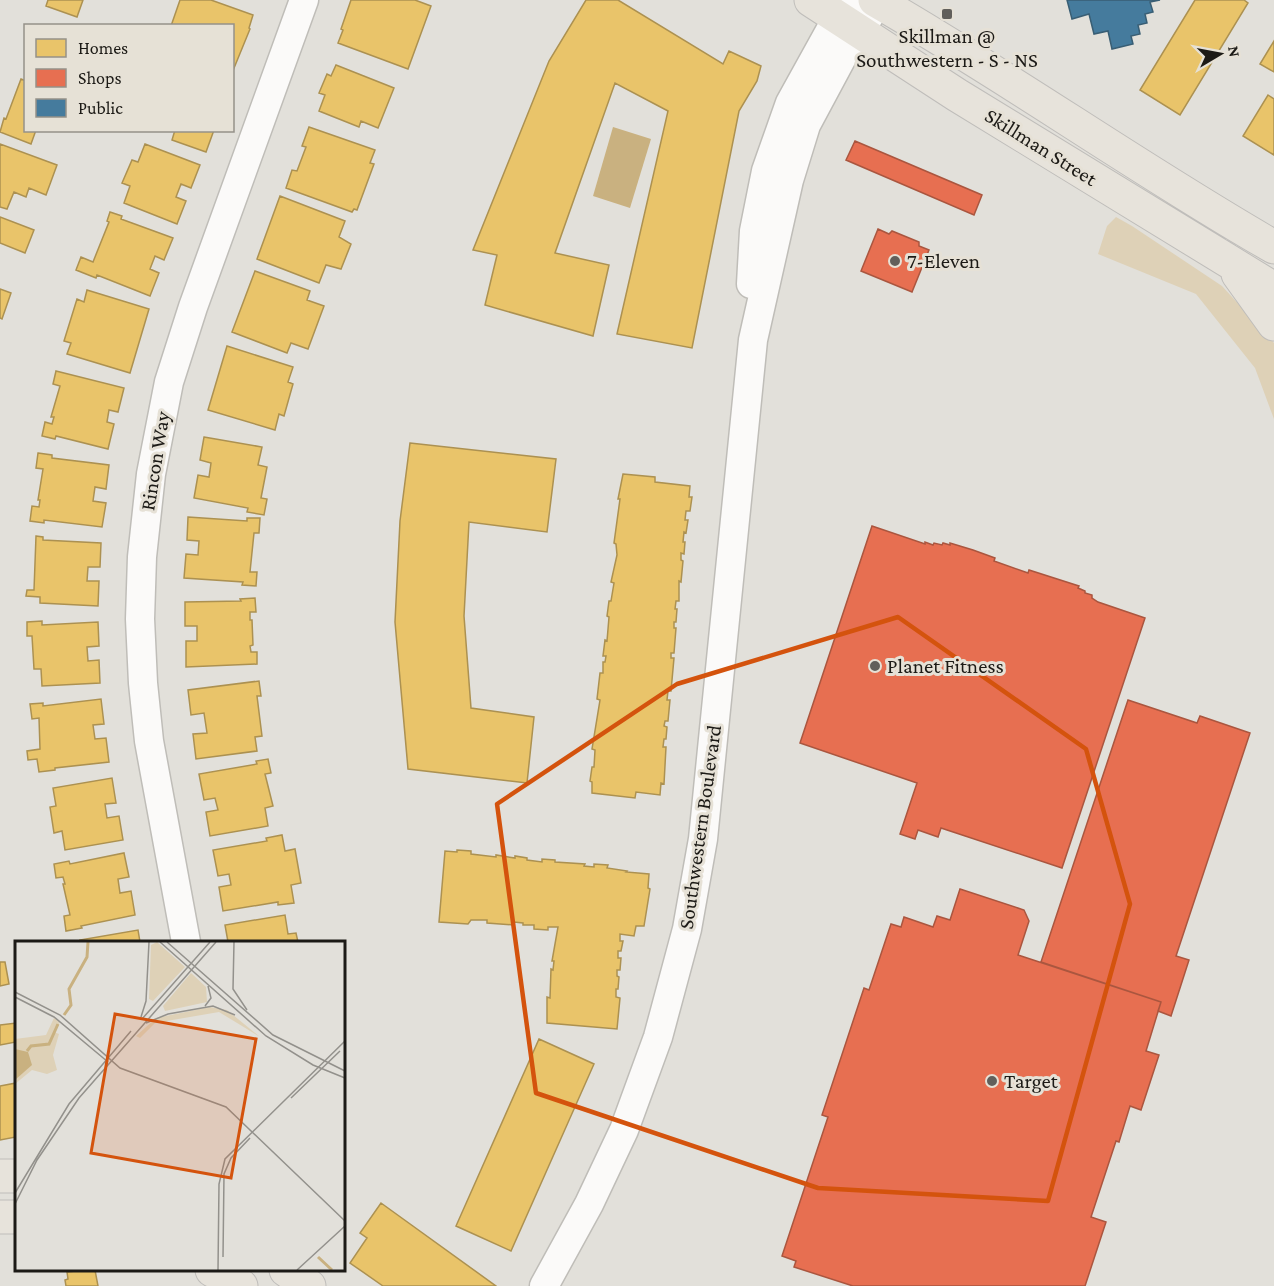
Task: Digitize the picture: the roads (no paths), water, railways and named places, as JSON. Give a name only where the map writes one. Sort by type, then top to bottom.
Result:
[{"type":"main road","name":"Skillman Street","points":[[856,7],[1028,92],[1228,221],[1274,247]]},
{"type":"main road","name":"Skillman Street","points":[[856,7],[957,95],[1274,289]]},
{"type":"main road","points":[[1108,188],[1123,153]]},
{"type":"main road","points":[[1228,221],[1274,227]]},
{"type":"main road","points":[[1228,261],[1274,324]]},
{"type":"main road","points":[[215,1271],[241,1286]]},
{"type":"main road","points":[[289,1271],[309,1286]]},
{"type":"street","name":"Rincon Way","points":[[186,941],[150,741],[142,683],[140,619],[142,557],[151,474],[168,382],[304,0]]},
{"type":"street","name":"Southwestern Boulevard","points":[[544,1286],[589,1204],[624,1130],[658,1037],[687,929],[703,838],[753,340],[751,286],[754,231],[766,171],[790,103],[856,7]]},
{"type":"place","name":"Skillman @ Southwestern - S - NS","points":[[947,14]]},
{"type":"place","name":"7-Eleven","points":[[895,261]]},
{"type":"place","name":"Planet Fitness","points":[[875,666]]},
{"type":"place","name":"Target","points":[[992,1081]]}]
